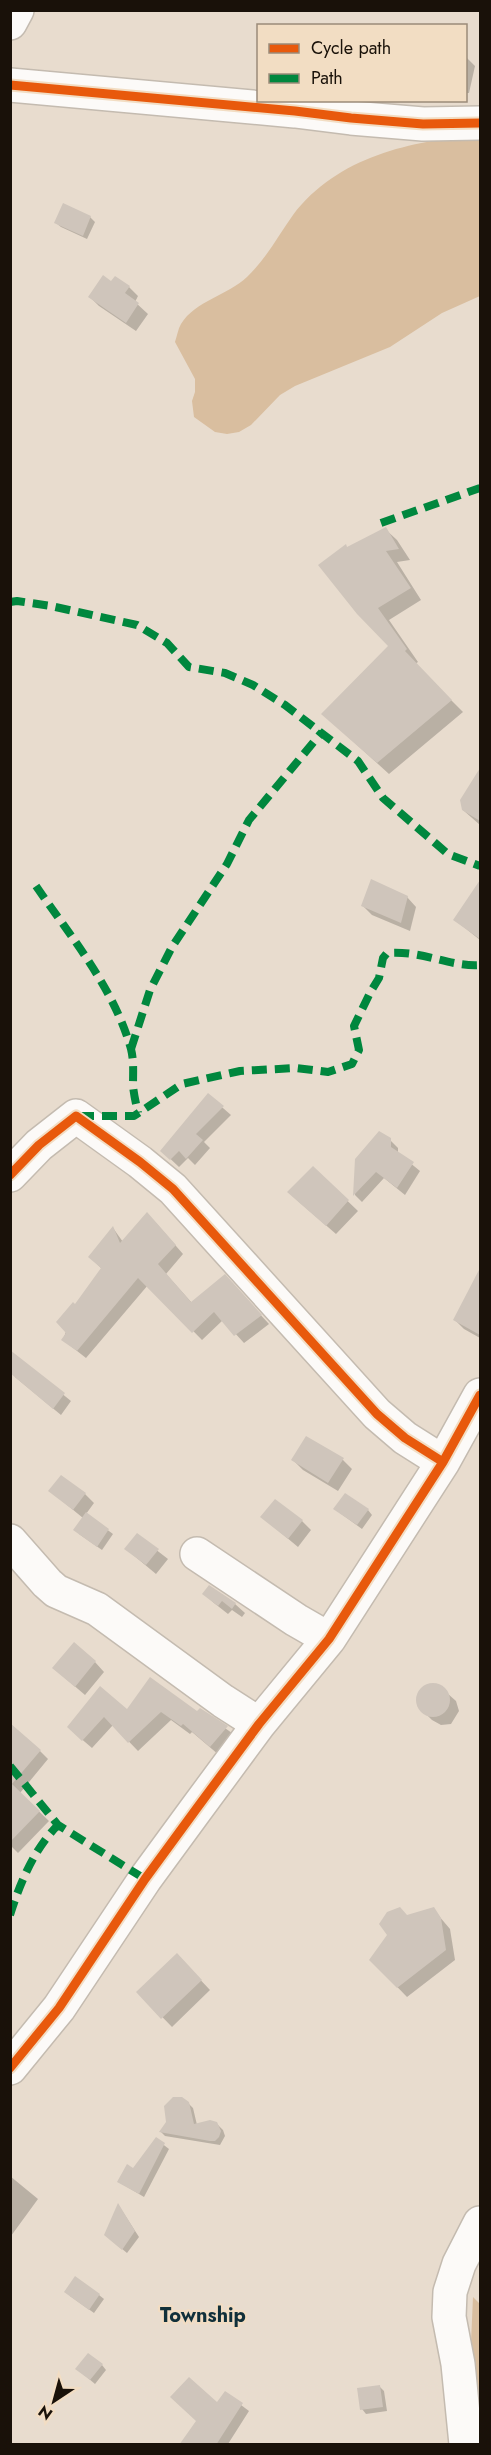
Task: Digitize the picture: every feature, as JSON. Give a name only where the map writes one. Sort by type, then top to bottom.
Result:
[{"type":"street","points":[[10,23],[17,10]]},
{"type":"street","points":[[10,85],[351,118],[423,123],[480,123]]},
{"type":"street","points":[[10,1174],[39,1145],[76,1116],[101,1132],[173,1189],[377,1414],[405,1438],[443,1462]]},
{"type":"street","points":[[10,2068],[59,2008],[145,1879],[259,1724],[329,1640],[443,1462],[480,1395]]},
{"type":"street","points":[[10,1541],[56,1591],[97,1609],[223,1701],[259,1724]]},
{"type":"street","points":[[197,1554],[329,1640]]},
{"type":"street","points":[[466,2445],[458,2364],[449,2317],[450,2292],[459,2264],[480,2223]]},
{"type":"shaded area","points":[[480,135],[480,296],[442,313],[390,347],[295,386],[280,395],[251,425],[239,432],[227,434],[215,432],[194,417],[192,401],[195,379],[175,342],[180,326],[187,316],[247,277],[266,255],[293,215],[311,195],[332,178],[354,165],[402,147]]},
{"type":"shaded area","points":[[473,2297],[480,2304],[480,2412],[470,2365]]},
{"type":"building","points":[[63,203],[91,216],[83,236],[54,223]]},
{"type":"building","points":[[103,275],[111,281],[115,276],[130,286],[125,293],[139,303],[126,323],[88,297]]},
{"type":"building","points":[[386,527],[399,549],[386,551],[411,588],[378,608],[407,649],[405,651],[452,700],[377,763],[321,714],[388,646],[357,614],[318,565],[346,544],[347,547]]},
{"type":"building","points":[[480,768],[480,821],[462,810],[460,800]]},
{"type":"building","points":[[371,879],[408,896],[401,923],[361,906]]},
{"type":"building","points":[[480,880],[480,939],[453,920]]},
{"type":"building","points":[[208,1093],[224,1106],[196,1134],[203,1140],[186,1159],[179,1151],[170,1160],[160,1151]]},
{"type":"building","points":[[379,1131],[391,1138],[391,1147],[414,1162],[397,1188],[376,1172],[353,1196],[355,1159]]},
{"type":"building","points":[[313,1166],[349,1200],[326,1226],[287,1192]]},
{"type":"building","points":[[147,1212],[176,1245],[158,1264],[191,1302],[225,1274],[262,1315],[234,1336],[214,1312],[192,1333],[138,1278],[77,1351],[61,1340],[66,1333],[56,1322],[73,1302],[75,1304],[101,1268],[88,1257],[113,1226],[120,1243]]},
{"type":"building","points":[[480,1268],[480,1335],[453,1320]]},
{"type":"building","points":[[10,1350],[65,1393],[53,1409],[10,1373]]},
{"type":"building","points":[[306,1436],[344,1458],[328,1483],[291,1460]]},
{"type":"building","points":[[61,1475],[86,1493],[73,1510],[48,1491]]},
{"type":"building","points":[[345,1493],[369,1509],[357,1525],[333,1509]]},
{"type":"building","points":[[275,1499],[303,1520],[288,1539],[260,1517]]},
{"type":"building","points":[[86,1512],[109,1529],[97,1547],[73,1530]]},
{"type":"building","points":[[137,1533],[159,1549],[146,1565],[124,1549]]},
{"type":"building","points":[[209,1585],[236,1603],[232,1609],[222,1601],[218,1606],[202,1594]]},
{"type":"building","points":[[74,1642],[96,1661],[75,1687],[52,1668]]},
{"type":"building","points":[[150,1677],[197,1711],[200,1708],[228,1726],[210,1747],[183,1724],[181,1726],[161,1712],[128,1743],[104,1717],[82,1741],[67,1727],[100,1686],[127,1709]]},
{"type":"building","points":[[433,1683],[445,1688],[450,1700],[445,1712],[433,1717],[421,1712],[416,1700],[421,1688]]},
{"type":"building","points":[[10,1723],[41,1750],[12,1784],[40,1811],[10,1842]]},
{"type":"building","points":[[400,1907],[407,1915],[434,1907],[441,1918],[446,1950],[397,1988],[369,1960],[387,1935],[379,1924],[387,1912]]},
{"type":"building","points":[[177,1953],[202,1980],[161,2019],[136,1992]]},
{"type":"building","points":[[173,2097],[182,2097],[189,2102],[194,2124],[210,2120],[217,2122],[221,2131],[219,2137],[215,2141],[210,2141],[159,2132],[166,2122],[164,2106]]},
{"type":"building","points":[[156,2137],[165,2143],[139,2194],[117,2182],[127,2164],[133,2168]]},
{"type":"building","points":[[118,2203],[135,2231],[122,2250],[104,2235]]},
{"type":"building","points":[[75,2276],[100,2294],[89,2310],[64,2292]]},
{"type":"building","points":[[88,2353],[103,2364],[90,2380],[75,2369]]},
{"type":"building","points":[[189,2377],[217,2402],[225,2391],[243,2403],[216,2445],[179,2445],[196,2421],[170,2397]]},
{"type":"building","points":[[380,2385],[383,2407],[360,2410],[357,2388]]},
{"type":"marked path","points":[[381,523],[480,488]]},
{"type":"marked path","points":[[10,602],[51,606],[137,625],[167,643],[189,667],[225,673],[253,685],[285,705],[358,761],[383,798],[448,854],[480,866]]},
{"type":"marked path","points":[[131,1049],[150,990],[172,947],[227,864],[249,820],[322,732]]},
{"type":"marked path","points":[[36,886],[77,944],[114,1005],[131,1049],[133,1086],[138,1113]]},
{"type":"marked path","points":[[79,1116],[134,1116],[182,1084],[240,1071],[296,1068],[328,1072],[352,1064],[359,1050],[354,1026],[379,978],[383,958],[387,953],[412,954],[457,964],[480,965]]},
{"type":"marked path","points":[[10,1766],[58,1825],[145,1879]]},
{"type":"marked path","points":[[10,1915],[29,1867],[49,1834],[58,1825]]},
{"type":"cycle path","points":[[10,85],[423,124],[480,123]]},
{"type":"cycle path","points":[[10,1175],[39,1145],[76,1116],[173,1189],[377,1414],[405,1438],[443,1462]]},
{"type":"cycle path","points":[[10,2068],[59,2008],[145,1879],[259,1724],[329,1639],[443,1462],[480,1395]]},
{"type":"district","name":"Township","points":[[203,2315]]}]
